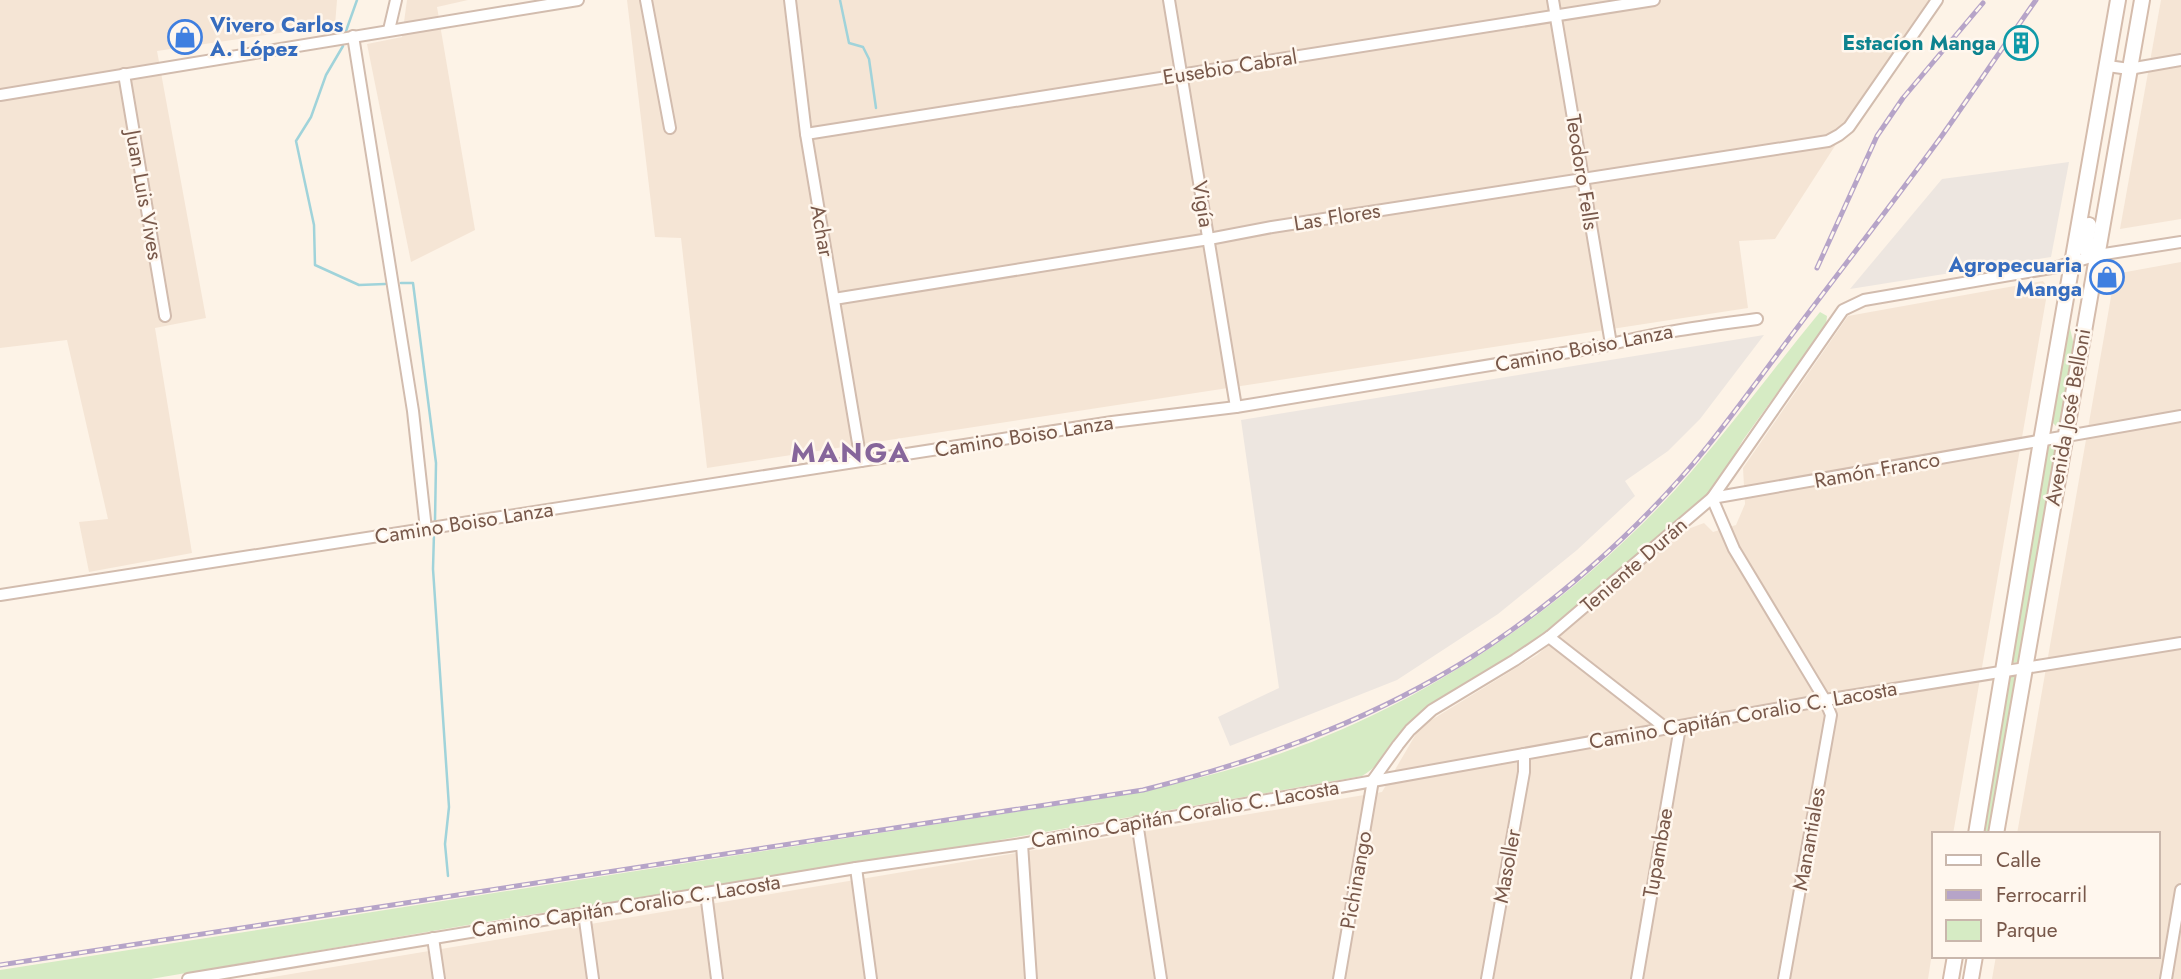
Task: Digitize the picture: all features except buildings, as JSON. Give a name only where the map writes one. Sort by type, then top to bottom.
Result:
[{"type":"main road","name":"Avenida José Belloni","points":[[1976,832],[2118,0]]},
{"type":"main road","name":"Avenida José Belloni","points":[[1996,832],[2142,0]]},
{"type":"main road","points":[[2091,166],[2096,185],[2086,247],[2087,251],[2098,255]]},
{"type":"main road","points":[[2072,264],[2080,267],[2085,275],[2078,312],[2082,333]]},
{"type":"main road","points":[[1951,979],[1955,958]]},
{"type":"main road","points":[[1971,979],[1975,958]]},
{"type":"street","points":[[390,30],[396,0]]},
{"type":"street","points":[[0,95],[578,0]]},
{"type":"street","points":[[646,0],[670,128]]},
{"type":"street","name":"Achar","points":[[790,0],[806,134],[861,461]]},
{"type":"street","name":"Vigía","points":[[1169,0],[1236,407]]},
{"type":"street","name":"Teodoro Fells","points":[[1553,0],[1611,344]]},
{"type":"street","name":"Eusebio Cabral","points":[[806,134],[1654,0]]},
{"type":"street","name":"Las Flores","points":[[834,299],[1584,177],[1828,141],[1849,127],[1937,0]]},
{"type":"street","points":[[354,36],[413,411],[426,529]]},
{"type":"street","points":[[2108,66],[2129,69],[2181,60]]},
{"type":"street","name":"Juan Luis Vives","points":[[124,74],[165,316]]},
{"type":"street","points":[[2072,264],[2098,255],[2181,242]]},
{"type":"street","name":"Teniente Durán","points":[[1373,780],[1410,730],[1432,710],[1549,637],[1712,498],[1835,320],[1851,304],[2072,264]]},
{"type":"street","name":"Camino Boiso Lanza","points":[[0,595],[1112,422],[1236,407],[1611,344],[1694,327],[1757,319]]},
{"type":"street","name":"Ramón Franco","points":[[1712,498],[2181,416]]},
{"type":"street","points":[[1712,498],[1734,549],[1825,700]]},
{"type":"street","points":[[1549,637],[1667,729]]},
{"type":"street","name":"Camino Capitán Coralio C. Lacosta","points":[[188,979],[856,868],[1021,844],[1825,700],[2181,643]]},
{"type":"street","name":"Manantiales","points":[[1784,979],[1831,715],[1825,700]]},
{"type":"street","name":"Tupambae","points":[[1637,979],[1680,727]]},
{"type":"street","name":"Masoller","points":[[1487,979],[1524,772],[1524,754]]},
{"type":"street","name":"Pichinango","points":[[1339,979],[1373,780]]},
{"type":"street","points":[[1137,822],[1161,979]]},
{"type":"street","points":[[1021,844],[1031,979]]},
{"type":"street","points":[[856,868],[871,979]]},
{"type":"street","points":[[2165,979],[2181,890]]},
{"type":"street","points":[[706,893],[717,979]]},
{"type":"street","points":[[584,913],[593,979]]},
{"type":"street","points":[[433,938],[439,979]]},
{"type":"shaded area","points":[[0,0],[337,0],[335,25],[157,51],[206,318],[155,328],[192,553],[89,572],[79,522],[108,519],[67,340],[0,348]]},
{"type":"shaded area","points":[[407,0],[468,0],[437,7],[475,230],[411,262],[367,44],[402,37]]},
{"type":"shaded area","points":[[627,0],[1929,0],[1775,239],[1739,241],[1748,308],[707,468],[681,238],[655,237]]},
{"type":"shaded area","points":[[2161,0],[2181,0],[2181,219],[2120,229]]},
{"type":"shaded area","points":[[2069,162],[2051,257],[1850,289],[1942,179]]},
{"type":"shaded area","points":[[2181,262],[2181,979],[1992,979],[1996,958],[2160,958],[2160,832],[2017,832],[2115,274]]},
{"type":"shaded area","points":[[2043,281],[2048,288],[1953,832],[1932,832],[1932,953],[1928,979],[261,979],[1382,792],[1420,727],[1537,655],[1680,532],[1704,523],[1713,532],[1736,525],[1745,504],[1743,468],[1848,316]]},
{"type":"shaded area","points":[[1764,335],[1700,419],[1668,451],[1625,481],[1635,496],[1577,550],[1498,614],[1397,680],[1230,746],[1218,717],[1279,688],[1241,420]]},
{"type":"green space","points":[[2074,292],[2069,324],[2075,350],[2062,424],[2056,426],[2051,421]]},
{"type":"green space","points":[[1820,312],[1827,316],[1826,325],[1709,492],[1641,555],[1553,629],[1420,713],[1378,763],[1362,776],[886,860],[509,918],[151,979],[0,979],[0,970],[1130,794],[1279,754],[1390,707],[1494,646],[1543,611],[1634,532],[1676,489]]},
{"type":"green space","points":[[2056,441],[2059,445],[2020,661],[2013,663],[2010,660],[2048,442]]},
{"type":"green space","points":[[2008,674],[2017,675],[1990,832],[1979,832]]},
{"type":"waterway","points":[[346,31],[357,0]]},
{"type":"waterway","points":[[840,0],[849,43],[863,47],[869,59],[876,108]]},
{"type":"waterway","points":[[343,46],[326,75],[311,117],[296,141],[314,225],[315,265],[359,285],[385,284]]},
{"type":"waterway","points":[[401,283],[413,283],[436,463],[435,521]]},
{"type":"waterway","points":[[434,533],[433,569],[449,807],[445,844],[448,876]]},
{"type":"railway","points":[[0,965],[1143,790],[1225,767],[1305,740],[1382,706],[1457,666],[1525,620],[1591,567],[1681,478],[1731,417],[1924,161],[2036,0]]},
{"type":"railway","points":[[1817,268],[1877,136],[1903,98],[1983,3]]},
{"type":"place","name":"Vivero Carlos A. López","points":[[185,37]]},
{"type":"place","name":"Estacíon Manga","points":[[2021,43]]},
{"type":"place","name":"Agropecuaria Manga","points":[[2107,277]]},
{"type":"district","name":"MANGA","points":[[851,452]]}]
